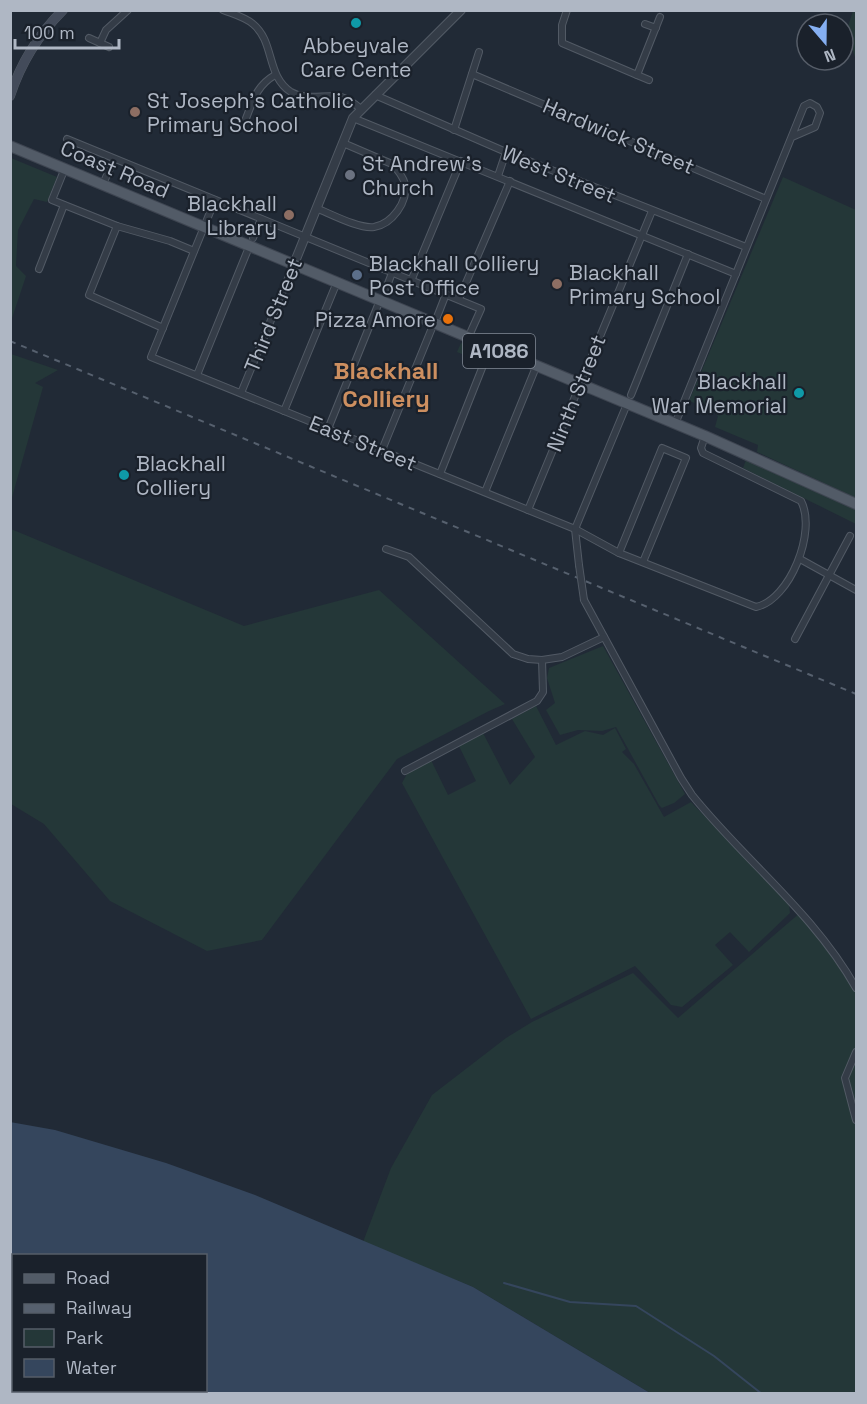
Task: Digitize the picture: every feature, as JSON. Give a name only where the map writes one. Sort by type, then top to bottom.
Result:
[{"type":"main road","points":[[10,96],[24,61],[35,42],[63,10]]},
{"type":"main road","name":"Coast Road","points":[[10,146],[204,227]]},
{"type":"main road","name":"A1086","points":[[204,227],[337,282],[383,296],[468,338],[536,367],[579,384],[629,399],[675,424],[856,504]]},
{"type":"street","points":[[100,43],[106,30],[128,10]]},
{"type":"street","points":[[223,10],[249,21],[265,37],[275,75],[292,92],[304,96],[344,98],[362,109]]},
{"type":"street","points":[[343,143],[392,164],[398,171],[405,185],[401,206],[388,222],[373,227],[316,208],[353,118],[461,10]]},
{"type":"street","points":[[567,10],[562,25],[562,43],[649,80]]},
{"type":"street","points":[[637,75],[660,17]]},
{"type":"street","points":[[645,24],[656,28]]},
{"type":"street","points":[[89,38],[109,47]]},
{"type":"street","points":[[454,130],[479,52]]},
{"type":"street","name":"Hardwick Street","points":[[472,74],[766,199]]},
{"type":"street","points":[[245,121],[259,87],[275,75]]},
{"type":"street","name":"West Street","points":[[375,95],[506,152],[746,247]]},
{"type":"street","points":[[675,424],[804,106],[810,103],[817,107],[820,113],[815,128],[792,138]]},
{"type":"street","points":[[353,118],[736,274]]},
{"type":"street","points":[[67,139],[481,309],[468,338]]},
{"type":"street","points":[[498,176],[506,152]]},
{"type":"street","points":[[103,184],[114,159]]},
{"type":"street","points":[[411,281],[460,161]]},
{"type":"street","points":[[65,168],[52,200],[117,226],[170,241],[194,251]]},
{"type":"street","points":[[459,299],[510,181]]},
{"type":"street","points":[[117,226],[89,295],[163,328],[215,200]]},
{"type":"street","points":[[39,269],[64,205]]},
{"type":"street","name":"Third Street","points":[[241,393],[316,208]]},
{"type":"street","name":"Ninth Street","points":[[528,510],[652,211]]},
{"type":"street","points":[[253,238],[261,219]]},
{"type":"street","points":[[197,375],[247,252]]},
{"type":"street","points":[[688,254],[575,529],[584,600],[692,795],[799,909],[850,976],[856,988]]},
{"type":"street","points":[[328,429],[392,273]]},
{"type":"street","points":[[284,411],[337,282]]},
{"type":"street","points":[[382,450],[446,294]]},
{"type":"street","name":"East Street","points":[[163,328],[151,357],[575,529],[619,553],[756,608],[764,606],[776,594],[800,559]]},
{"type":"street","points":[[440,474],[490,348]]},
{"type":"street","points":[[485,492],[536,367]]},
{"type":"street","points":[[705,436],[701,448],[703,453],[801,501],[806,509],[800,559],[856,590]]},
{"type":"street","points":[[619,553],[662,448],[670,451],[686,458],[643,562]]},
{"type":"street","points":[[795,639],[850,536]]},
{"type":"street","points":[[386,549],[409,557],[513,654],[528,659],[542,660],[562,657],[604,637]]},
{"type":"street","points":[[405,771],[537,701],[543,692],[542,660]]},
{"type":"street","points":[[856,1052],[844,1078],[856,1120]]},
{"type":"green space","points":[[856,11],[856,60],[855,12],[853,12]]},
{"type":"green space","points":[[11,158],[57,177],[47,202],[34,199],[18,230],[16,266],[26,276],[11,321]]},
{"type":"green space","points":[[783,177],[856,210],[856,498],[757,452],[758,445],[715,427],[718,416],[708,408],[689,401]]},
{"type":"green space","points":[[461,343],[485,352],[481,362],[457,352]]},
{"type":"green space","points":[[11,354],[58,370],[35,383],[43,387],[11,501]]},
{"type":"green space","points":[[746,460],[856,509],[856,524],[743,468]]},
{"type":"green space","points":[[11,529],[244,626],[379,590],[505,704],[397,759],[262,940],[207,951],[110,901],[44,824],[11,804]]},
{"type":"green space","points":[[603,646],[685,794],[674,803],[662,808],[616,727],[602,731],[578,730],[560,735],[546,710],[555,703],[547,678],[549,668]]},
{"type":"green space","points":[[536,706],[556,745],[585,731],[603,735],[615,728],[626,749],[622,752],[634,764],[664,817],[691,802],[789,904],[790,913],[749,952],[730,932],[715,945],[733,965],[682,1007],[671,1005],[635,966],[531,1019],[402,783],[408,772],[431,760],[448,795],[476,781],[459,746],[483,733],[510,785],[535,757],[512,719]]},
{"type":"green space","points":[[801,912],[856,988],[856,1393],[650,1393],[473,1287],[363,1242],[391,1168],[432,1095],[506,1038],[532,1022],[633,973],[678,1018]]},
{"type":"water","points":[[10,1122],[55,1130],[166,1163],[255,1195],[473,1287],[650,1393],[11,1393]]},
{"type":"waterway","points":[[504,1283],[570,1302],[636,1306],[714,1356],[762,1394]]},
{"type":"railway","points":[[10,341],[856,694]]},
{"type":"place","name":"Abbeyvale Care Cente","points":[[356,23]]},
{"type":"place","name":"St Joseph's Catholic Primary School","points":[[135,112]]},
{"type":"place","name":"St Andrew's Church","points":[[350,175]]},
{"type":"place","name":"Blackhall Library","points":[[289,215]]},
{"type":"place","name":"Blackhall Colliery Post Office","points":[[357,275]]},
{"type":"place","name":"Blackhall Primary School","points":[[557,284]]},
{"type":"place","name":"Pizza Amore","points":[[448,319]]},
{"type":"place","name":"Blackhall War Memorial","points":[[799,393]]},
{"type":"place","name":"Blackhall Colliery","points":[[124,475]]},
{"type":"district","name":"Blackhall Colliery","points":[[386,384]]}]
